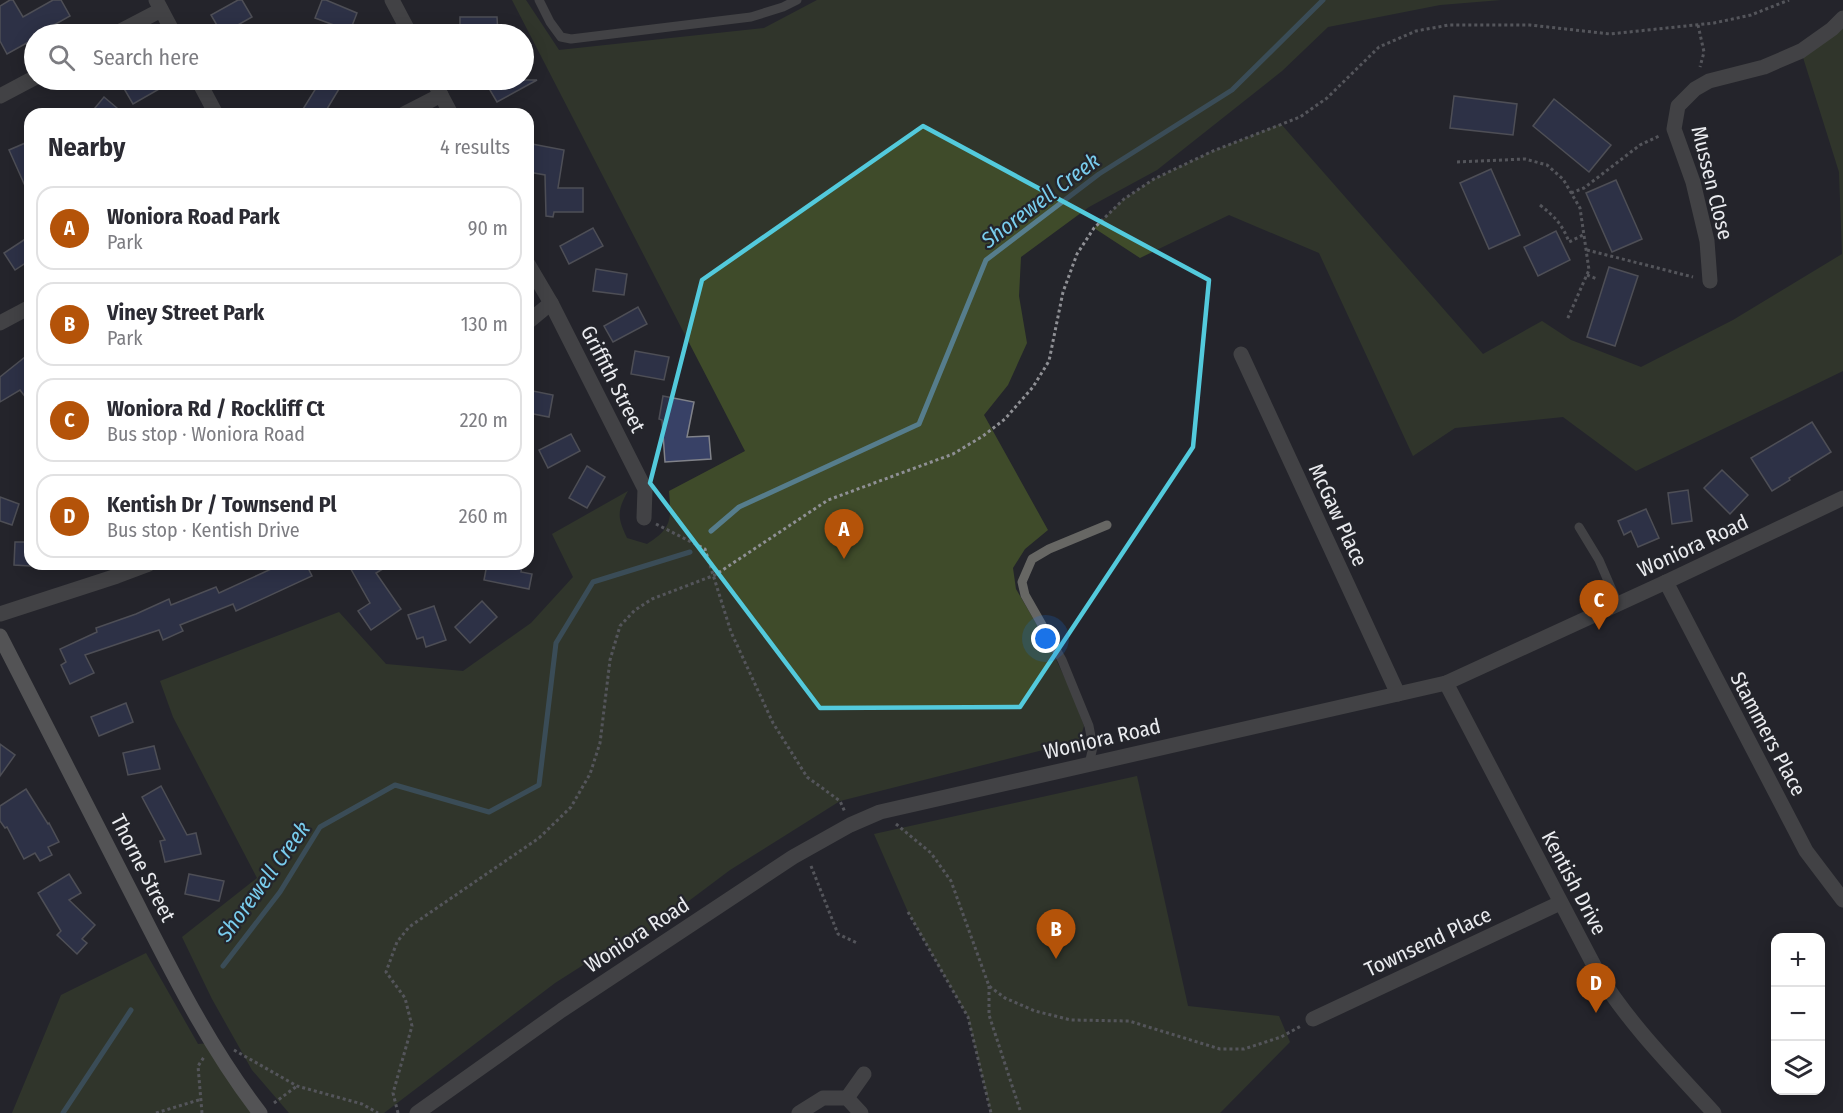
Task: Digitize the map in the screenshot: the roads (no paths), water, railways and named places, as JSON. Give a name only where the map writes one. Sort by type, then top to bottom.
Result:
[{"type":"street","points":[[392,0],[405,24]]},
{"type":"street","points":[[130,24],[159,5],[169,24]]},
{"type":"street","name":"Mussen Close","points":[[1710,281],[1707,241],[1693,182],[1674,129],[1678,106],[1695,89],[1709,81],[1764,67],[1800,51],[1832,29],[1843,18]]},
{"type":"street","points":[[0,96],[24,83]]},
{"type":"street","points":[[203,90],[213,108]]},
{"type":"street","points":[[438,90],[448,108]]},
{"type":"street","points":[[416,108],[441,95]]},
{"type":"street","name":"Griffith Street","points":[[534,275],[645,489],[644,518]]},
{"type":"street","points":[[534,317],[550,303]]},
{"type":"street","points":[[0,323],[24,310]]},
{"type":"street","name":"McGaw Place","points":[[1241,354],[1398,694]]},
{"type":"street","name":"Woniora Road","points":[[417,1113],[562,1010],[794,857],[850,825],[880,812],[1446,683],[1843,498]]},
{"type":"street","points":[[0,614],[132,570]]},
{"type":"street","name":"Stammers Place","points":[[1666,582],[1806,851],[1843,900]]},
{"type":"street","name":"Thorne Street","points":[[0,636],[154,936],[212,1043],[236,1082],[260,1113]]},
{"type":"street","name":"Kentish Drive","points":[[1446,683],[1599,975],[1614,999],[1646,1038],[1714,1113]]},
{"type":"street","name":"Townsend Place","points":[[1313,1019],[1560,903]]},
{"type":"street","points":[[847,1098],[864,1074]]},
{"type":"street","points":[[800,1113],[823,1098],[847,1098],[861,1113]]},
{"type":"lane","points":[[539,0],[561,37],[571,39],[751,16],[783,7],[797,0]]},
{"type":"lane","points":[[1089,764],[1093,747],[1089,726],[1062,660],[1025,595],[1022,582],[1032,559],[1049,549],[1107,525]]},
{"type":"lane","points":[[1579,527],[1599,561],[1618,604]]},
{"type":"waterway","name":"Shorewell Creek","points":[[711,531],[739,507],[919,424],[986,260],[1099,174],[1232,90],[1323,0]]},
{"type":"waterway","name":"Shorewell Creek","points":[[223,966],[280,892],[320,827],[395,785],[489,812],[539,785],[556,643],[593,582],[690,552]]},
{"type":"waterway","name":"Shorewell Creek","points":[[63,1113],[131,1010]]},
{"type":"place","name":"Woniora Road Park","points":[[844,559]]},
{"type":"place","name":"Woniora Rd / Rockliff Ct","points":[[1599,630]]},
{"type":"place","name":"Viney Street Park","points":[[1056,959]]},
{"type":"place","name":"Kentish Dr / Townsend Pl","points":[[1596,1013]]}]
